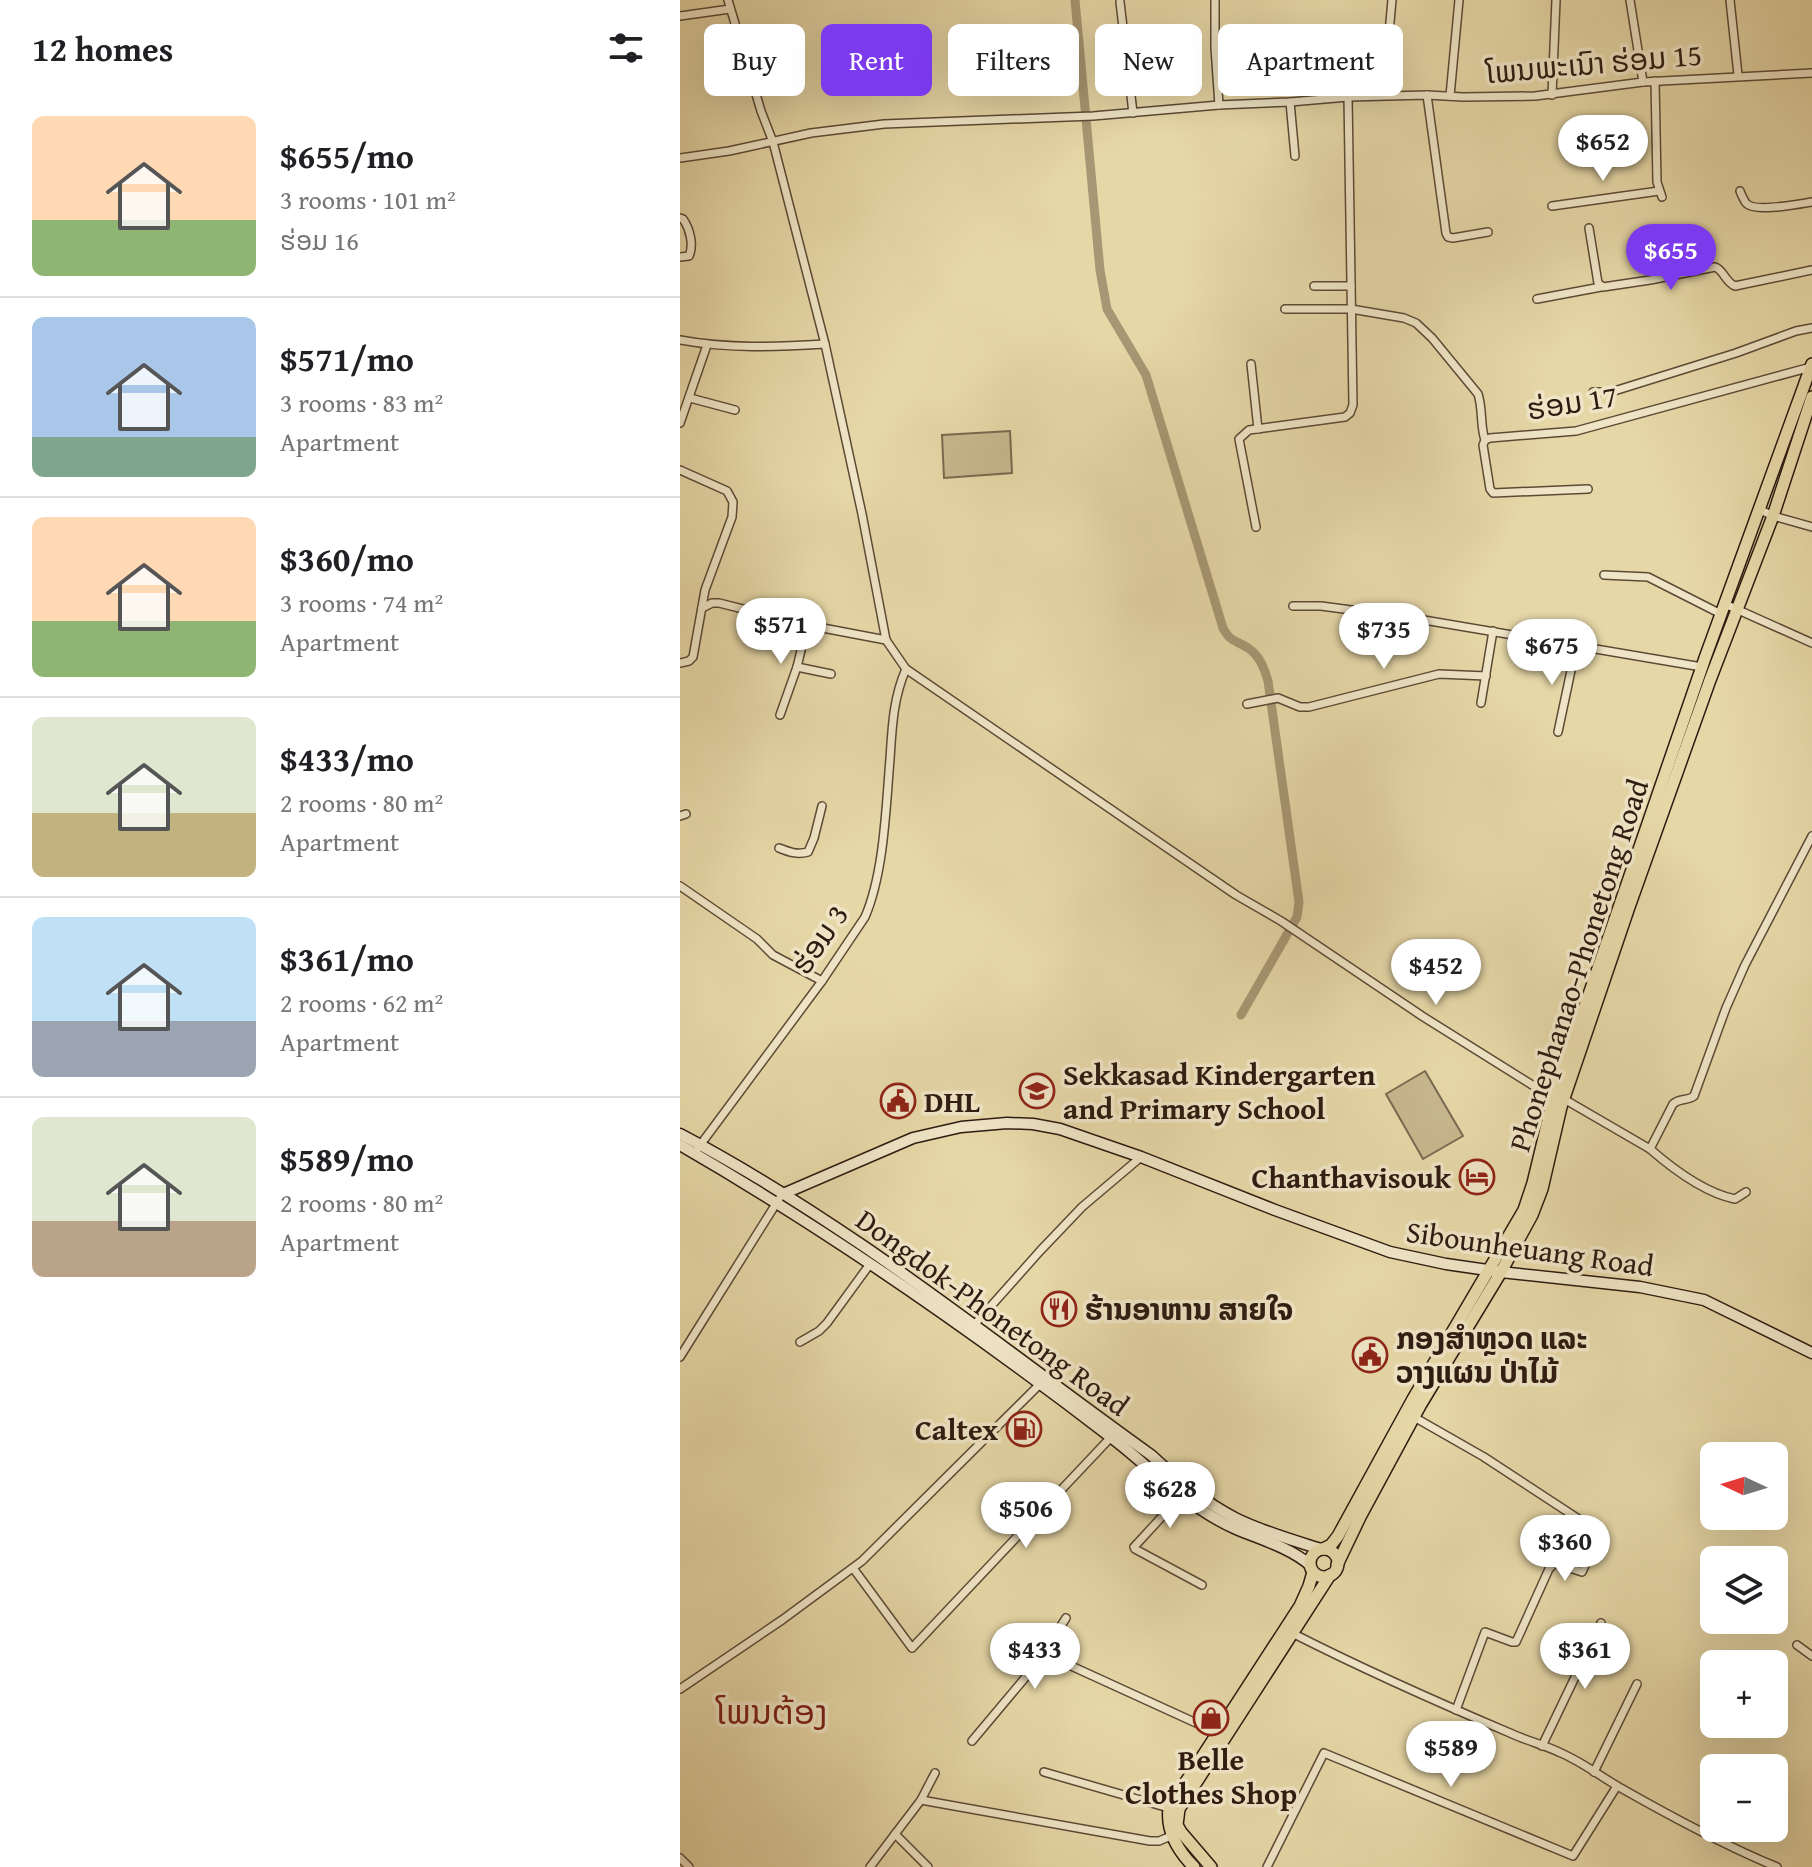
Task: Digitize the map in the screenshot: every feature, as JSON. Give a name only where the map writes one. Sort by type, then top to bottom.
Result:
[{"type":"main road","name":"Phonephanao-Phonetong Road","points":[[1322,1549],[1331,1545],[1338,1536],[1524,1210],[1702,667],[1773,516],[1812,365]]},
{"type":"main road","name":"Phonephanao-Phonetong Road","points":[[1174,1810],[1334,1570],[1414,1417],[1417,1402],[1501,1272],[1532,1215],[1542,1189],[1559,1098],[1629,907],[1759,509],[1802,408],[1812,397]]},
{"type":"main road","name":"Sibounheuang Road","points":[[780,1198],[913,1138],[961,1127],[1033,1124],[1060,1129],[1141,1157],[1390,1252],[1501,1272],[1640,1287],[1704,1300],[1812,1353]]},
{"type":"main road","name":"Dongdok-Phonetong Road","points":[[680,1134],[697,1149],[876,1253],[975,1324],[1043,1381]]},
{"type":"main road","name":"Dongdok-Phonetong Road","points":[[680,1145],[697,1149]]},
{"type":"main road","name":"Dongdok-Phonetong Road","points":[[780,1198],[1114,1434],[1151,1455],[1179,1481],[1269,1538]]},
{"type":"main road","name":"Dongdok-Phonetong Road","points":[[1114,1434],[1181,1496],[1230,1527],[1269,1538]]},
{"type":"main road","points":[[1269,1538],[1329,1550],[1335,1555],[1334,1570],[1319,1576],[1269,1538]]},
{"type":"main road","points":[[1211,1867],[1192,1862],[1171,1836],[1168,1826],[1218,1733],[1300,1606],[1309,1586],[1312,1555],[1322,1549]]},
{"type":"main road","points":[[1174,1810],[1192,1862]]},
{"type":"street","points":[[1215,0],[1219,105]]},
{"type":"street","points":[[1390,24],[1392,0]]},
{"type":"street","points":[[1450,96],[1459,0]]},
{"type":"street","points":[[1552,95],[1556,0]]},
{"type":"street","points":[[1630,0],[1643,82]]},
{"type":"street","points":[[1730,0],[1738,75]]},
{"type":"street","points":[[1120,2],[1133,113]]},
{"type":"street","points":[[680,16],[729,4],[773,142],[825,344],[886,640],[906,669],[1236,895],[1300,933],[1422,1016],[1537,1088],[1650,1149],[1674,1170],[1723,1197],[1735,1199],[1746,1192]]},
{"type":"street","name":"ໂພນພະເນົາ ຮ່ອມ 15","points":[[1403,95],[1552,95],[1643,82],[1812,73]]},
{"type":"street","points":[[1552,206],[1660,194],[1657,182],[1655,81]]},
{"type":"street","points":[[1427,95],[1446,233],[1453,238],[1488,232]]},
{"type":"street","name":"ໂພນພະເນົາ ຮ່ອມ 15","points":[[773,142],[811,133],[884,124],[1093,116],[1370,96]]},
{"type":"street","points":[[1256,527],[1239,439],[1249,430],[1338,418],[1350,413],[1353,405],[1348,97]]},
{"type":"street","points":[[1290,102],[1295,156]]},
{"type":"street","points":[[680,158],[773,142]]},
{"type":"street","points":[[1740,191],[1745,203],[1751,207],[1812,202]]},
{"type":"street","points":[[680,218],[686,223],[692,246],[689,256],[680,257]]},
{"type":"street","points":[[1589,228],[1601,287]]},
{"type":"street","points":[[1537,299],[1715,267],[1720,269],[1726,281],[1735,286],[1812,270]]},
{"type":"street","points":[[1314,286],[1351,286]]},
{"type":"street","points":[[1285,309],[1351,309],[1416,323],[1478,394],[1485,440],[1483,445],[1493,493],[1588,489]]},
{"type":"street","points":[[1593,392],[1611,392],[1812,328]]},
{"type":"street","points":[[680,340],[753,348],[825,344]]},
{"type":"street","points":[[680,423],[707,345]]},
{"type":"street","points":[[1251,364],[1258,429]]},
{"type":"street","name":"ຮ່ອມ 17","points":[[1485,440],[1576,431],[1812,365]]},
{"type":"street","points":[[690,398],[735,410]]},
{"type":"street","points":[[680,470],[727,491],[733,502],[732,517],[705,590],[693,657],[680,663]]},
{"type":"street","points":[[1759,509],[1812,527]]},
{"type":"street","points":[[1604,575],[1648,577],[1812,643]]},
{"type":"street","points":[[702,608],[719,603],[807,625],[886,640]]},
{"type":"street","points":[[1293,606],[1335,608],[1493,631],[1702,667]]},
{"type":"street","points":[[780,715],[797,667],[807,625]]},
{"type":"street","points":[[1481,703],[1493,631]]},
{"type":"street","points":[[1558,732],[1576,647]]},
{"type":"street","points":[[797,667],[831,674]]},
{"type":"street","name":"ຮ່ອມ 3","points":[[697,1149],[822,981],[849,943],[869,907],[885,826],[895,703],[906,669]]},
{"type":"street","points":[[1247,704],[1278,698],[1300,707],[1309,707],[1439,674],[1486,676]]},
{"type":"street","points":[[779,848],[795,854],[808,852],[822,806]]},
{"type":"street","points":[[1650,1149],[1673,1104],[1694,1096],[1745,965],[1812,836]]},
{"type":"street","points":[[680,886],[757,939],[773,955],[822,981]]},
{"type":"street","points":[[975,1324],[1082,1207],[1141,1157]]},
{"type":"street","points":[[680,1357],[780,1198]]},
{"type":"street","points":[[800,1342],[827,1323],[870,1264]]},
{"type":"street","points":[[680,1689],[853,1568],[1043,1381]]},
{"type":"street","points":[[1414,1417],[1484,1457],[1600,1533],[1582,1572],[1555,1563],[1549,1569],[1516,1642],[1485,1632],[1456,1710]]},
{"type":"street","points":[[853,1568],[912,1648],[1114,1434]]},
{"type":"street","points":[[1181,1496],[1134,1547],[1202,1585]]},
{"type":"street","points":[[972,1741],[1045,1654],[1066,1618]]},
{"type":"street","points":[[1542,1746],[1601,1623]]},
{"type":"street","points":[[1294,1634],[1367,1672],[1560,1752],[1617,1786],[1777,1867]]},
{"type":"street","points":[[1797,1645],[1812,1656]]},
{"type":"street","points":[[1045,1654],[1218,1733]]},
{"type":"street","points":[[1594,1772],[1637,1684]]},
{"type":"street","points":[[1267,1867],[1324,1753],[1573,1856],[1617,1786]]},
{"type":"street","points":[[1044,1772],[1174,1810]]},
{"type":"street","points":[[870,1867],[921,1800],[935,1773]]},
{"type":"street","points":[[921,1800],[1150,1841],[1171,1836]]},
{"type":"street","points":[[895,1834],[928,1867]]},
{"type":"street","points":[[680,1858],[689,1867]]},
{"type":"shaded area","points":[[1010,431],[1012,473],[944,478],[942,435]]},
{"type":"shaded area","points":[[1425,1071],[1463,1136],[1423,1159],[1386,1094]]},
{"type":"waterway","points":[[1075,0],[1100,270],[1107,309],[1146,375],[1223,628],[1231,638],[1256,655],[1268,681],[1299,902],[1297,917],[1241,1015]]},
{"type":"place","name":"Sekkasad Kindergarten and Primary School","points":[[1037,1091]]},
{"type":"place","name":"DHL","points":[[898,1101]]},
{"type":"place","name":"Chanthavisouk","points":[[1477,1177]]},
{"type":"place","name":"ຮ້ານອາຫານ ສາຍໃຈ","points":[[1059,1309]]},
{"type":"place","name":"ກອງສໍາຫຼວດ ແລະ ວາງແຜນ ປ່າໄມ້","points":[[1370,1355]]},
{"type":"place","name":"Caltex","points":[[1024,1429]]},
{"type":"place","name":"Belle Clothes Shop","points":[[1211,1718]]},
{"type":"district","name":"ໂພນຕ້ອງ","points":[[772,1711]]}]
